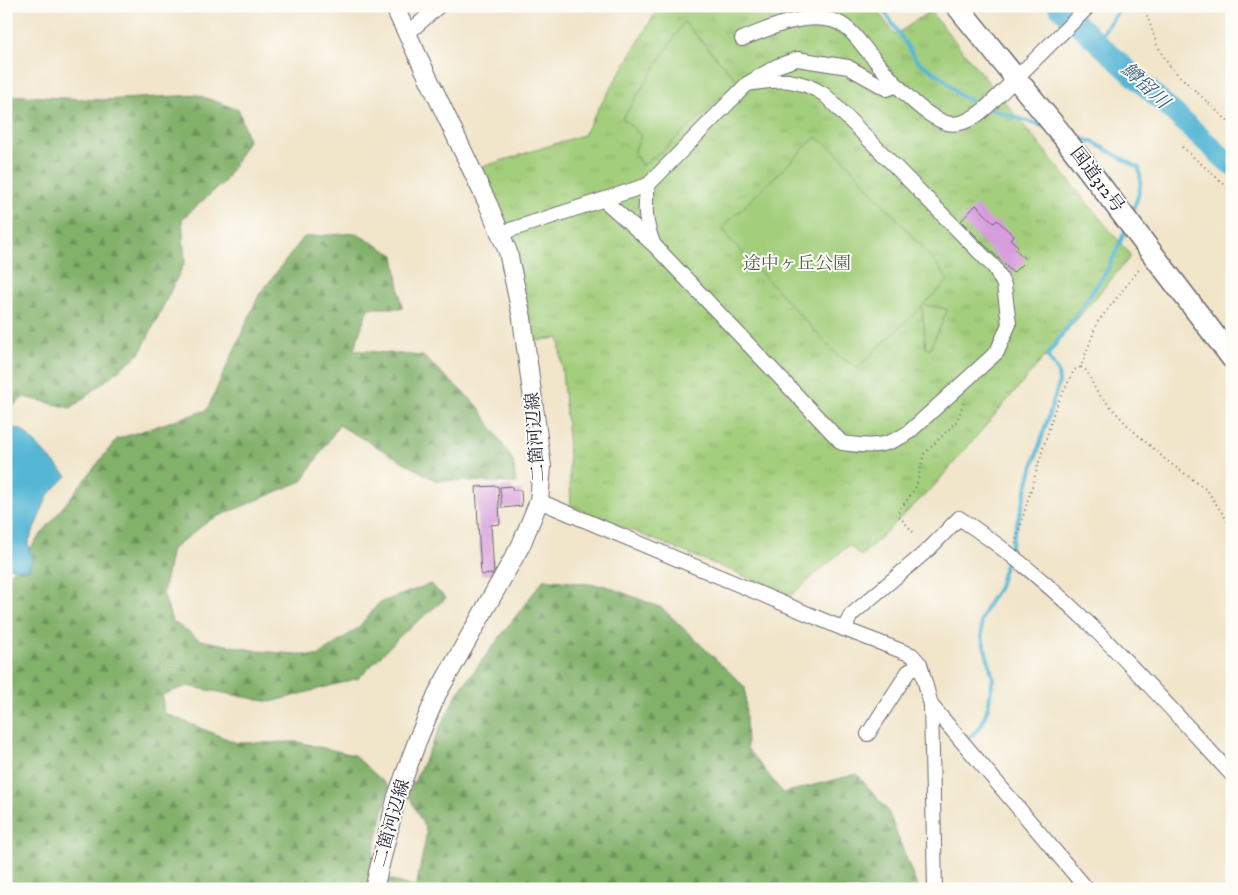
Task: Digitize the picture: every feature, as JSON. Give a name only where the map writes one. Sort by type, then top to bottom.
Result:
[{"type":"highway","name":"国道312号","points":[[957,6],[1062,134],[1232,358]]},
{"type":"main road","name":"二箇河辺線","points":[[374,889],[397,796],[418,739],[437,694],[521,544],[539,501],[542,467],[538,420],[515,279],[501,233],[394,6]]},
{"type":"street","points":[[407,34],[439,6]]},
{"type":"street","points":[[742,39],[783,24],[809,18],[831,20],[843,24],[897,85],[930,114],[948,123],[964,122],[978,115],[1016,80],[1088,6]]},
{"type":"street","points":[[501,233],[648,185],[747,84],[777,66],[797,59],[848,67],[887,89],[897,85]]},
{"type":"street","points":[[604,200],[655,246],[842,443],[869,447],[896,440],[997,352],[1008,324],[1004,285],[995,268],[825,95],[807,83],[788,80],[747,84]]},
{"type":"street","points":[[648,185],[644,206],[646,222],[655,246]]},
{"type":"street","points":[[539,501],[844,629],[912,655],[920,664],[931,705],[935,889]]},
{"type":"street","points":[[844,629],[850,615],[929,549],[959,518],[1012,556],[1090,626],[1232,775]]},
{"type":"street","points":[[868,734],[908,672],[920,664]]},
{"type":"street","points":[[931,705],[1087,889]]},
{"type":"path","points":[[1144,6],[1157,45],[1170,67],[1232,125]]},
{"type":"path","points":[[1182,147],[1232,191]]},
{"type":"path","points":[[1012,556],[1054,411],[1074,370],[1081,367],[1097,323],[1152,252]]},
{"type":"path","points":[[1081,367],[1086,371],[1096,390],[1130,428],[1166,460],[1207,490],[1232,528]]},
{"type":"path","points":[[913,532],[898,515],[899,512],[916,487],[924,454],[956,421],[966,397],[966,380]]},
{"type":"green space","name":"途中ヶ丘公園","points":[[668,6],[874,6],[895,35],[930,11],[1131,256],[933,487],[861,556],[849,545],[791,595],[571,506],[568,437],[559,338],[533,341],[521,272],[504,218],[479,168],[583,135],[656,12]]},
{"type":"green space","points":[[684,22],[738,81],[668,146],[642,166],[634,152],[641,136],[623,118]]},
{"type":"green space","points":[[6,95],[102,100],[198,95],[239,110],[248,140],[225,181],[182,219],[185,262],[140,353],[71,408],[24,397],[6,411]]},
{"type":"green space","points":[[816,137],[836,151],[936,263],[948,281],[923,305],[948,309],[930,349],[926,348],[922,306],[857,368],[838,356],[729,238],[723,227]]},
{"type":"green space","points":[[355,233],[394,255],[402,308],[368,308],[354,350],[423,356],[478,406],[513,461],[516,483],[435,480],[339,425],[302,481],[210,520],[172,549],[163,593],[172,621],[200,640],[259,651],[318,656],[358,628],[379,603],[430,584],[446,598],[401,635],[359,678],[271,702],[187,686],[162,695],[164,713],[237,743],[298,742],[354,755],[389,787],[369,872],[416,888],[427,832],[408,794],[456,695],[544,579],[606,586],[662,608],[745,687],[747,748],[783,793],[857,774],[888,811],[918,889],[6,889],[6,576],[8,576],[117,439],[207,410],[259,295],[304,237]]},
{"type":"water","points":[[6,427],[21,429],[67,476],[48,495],[28,543],[32,561],[28,570],[6,567]]},
{"type":"building","points":[[976,205],[994,223],[997,220],[1014,236],[1010,239],[1018,246],[1015,249],[1026,260],[1013,273],[961,221]]},
{"type":"building","points":[[498,486],[500,524],[491,525],[494,574],[481,575],[476,487]]},
{"type":"building","points":[[512,486],[512,490],[521,490],[522,506],[502,508],[500,487]]},
{"type":"waterway","points":[[881,6],[917,61],[943,78],[959,95],[981,106]]},
{"type":"waterway","name":"鱒留川","points":[[1058,6],[1232,166]]},
{"type":"waterway","points":[[1096,42],[1122,6]]},
{"type":"waterway","points":[[990,109],[1045,127]]},
{"type":"waterway","points":[[1074,136],[1093,142],[1139,168],[1140,187],[1131,215]]},
{"type":"waterway","points":[[1010,549],[1031,472],[1059,383],[1058,372],[1048,357],[1049,353],[1107,271],[1126,229]]},
{"type":"waterway","points":[[967,740],[981,726],[988,707],[993,678],[982,637],[981,621],[987,606],[999,587],[1007,558]]}]
